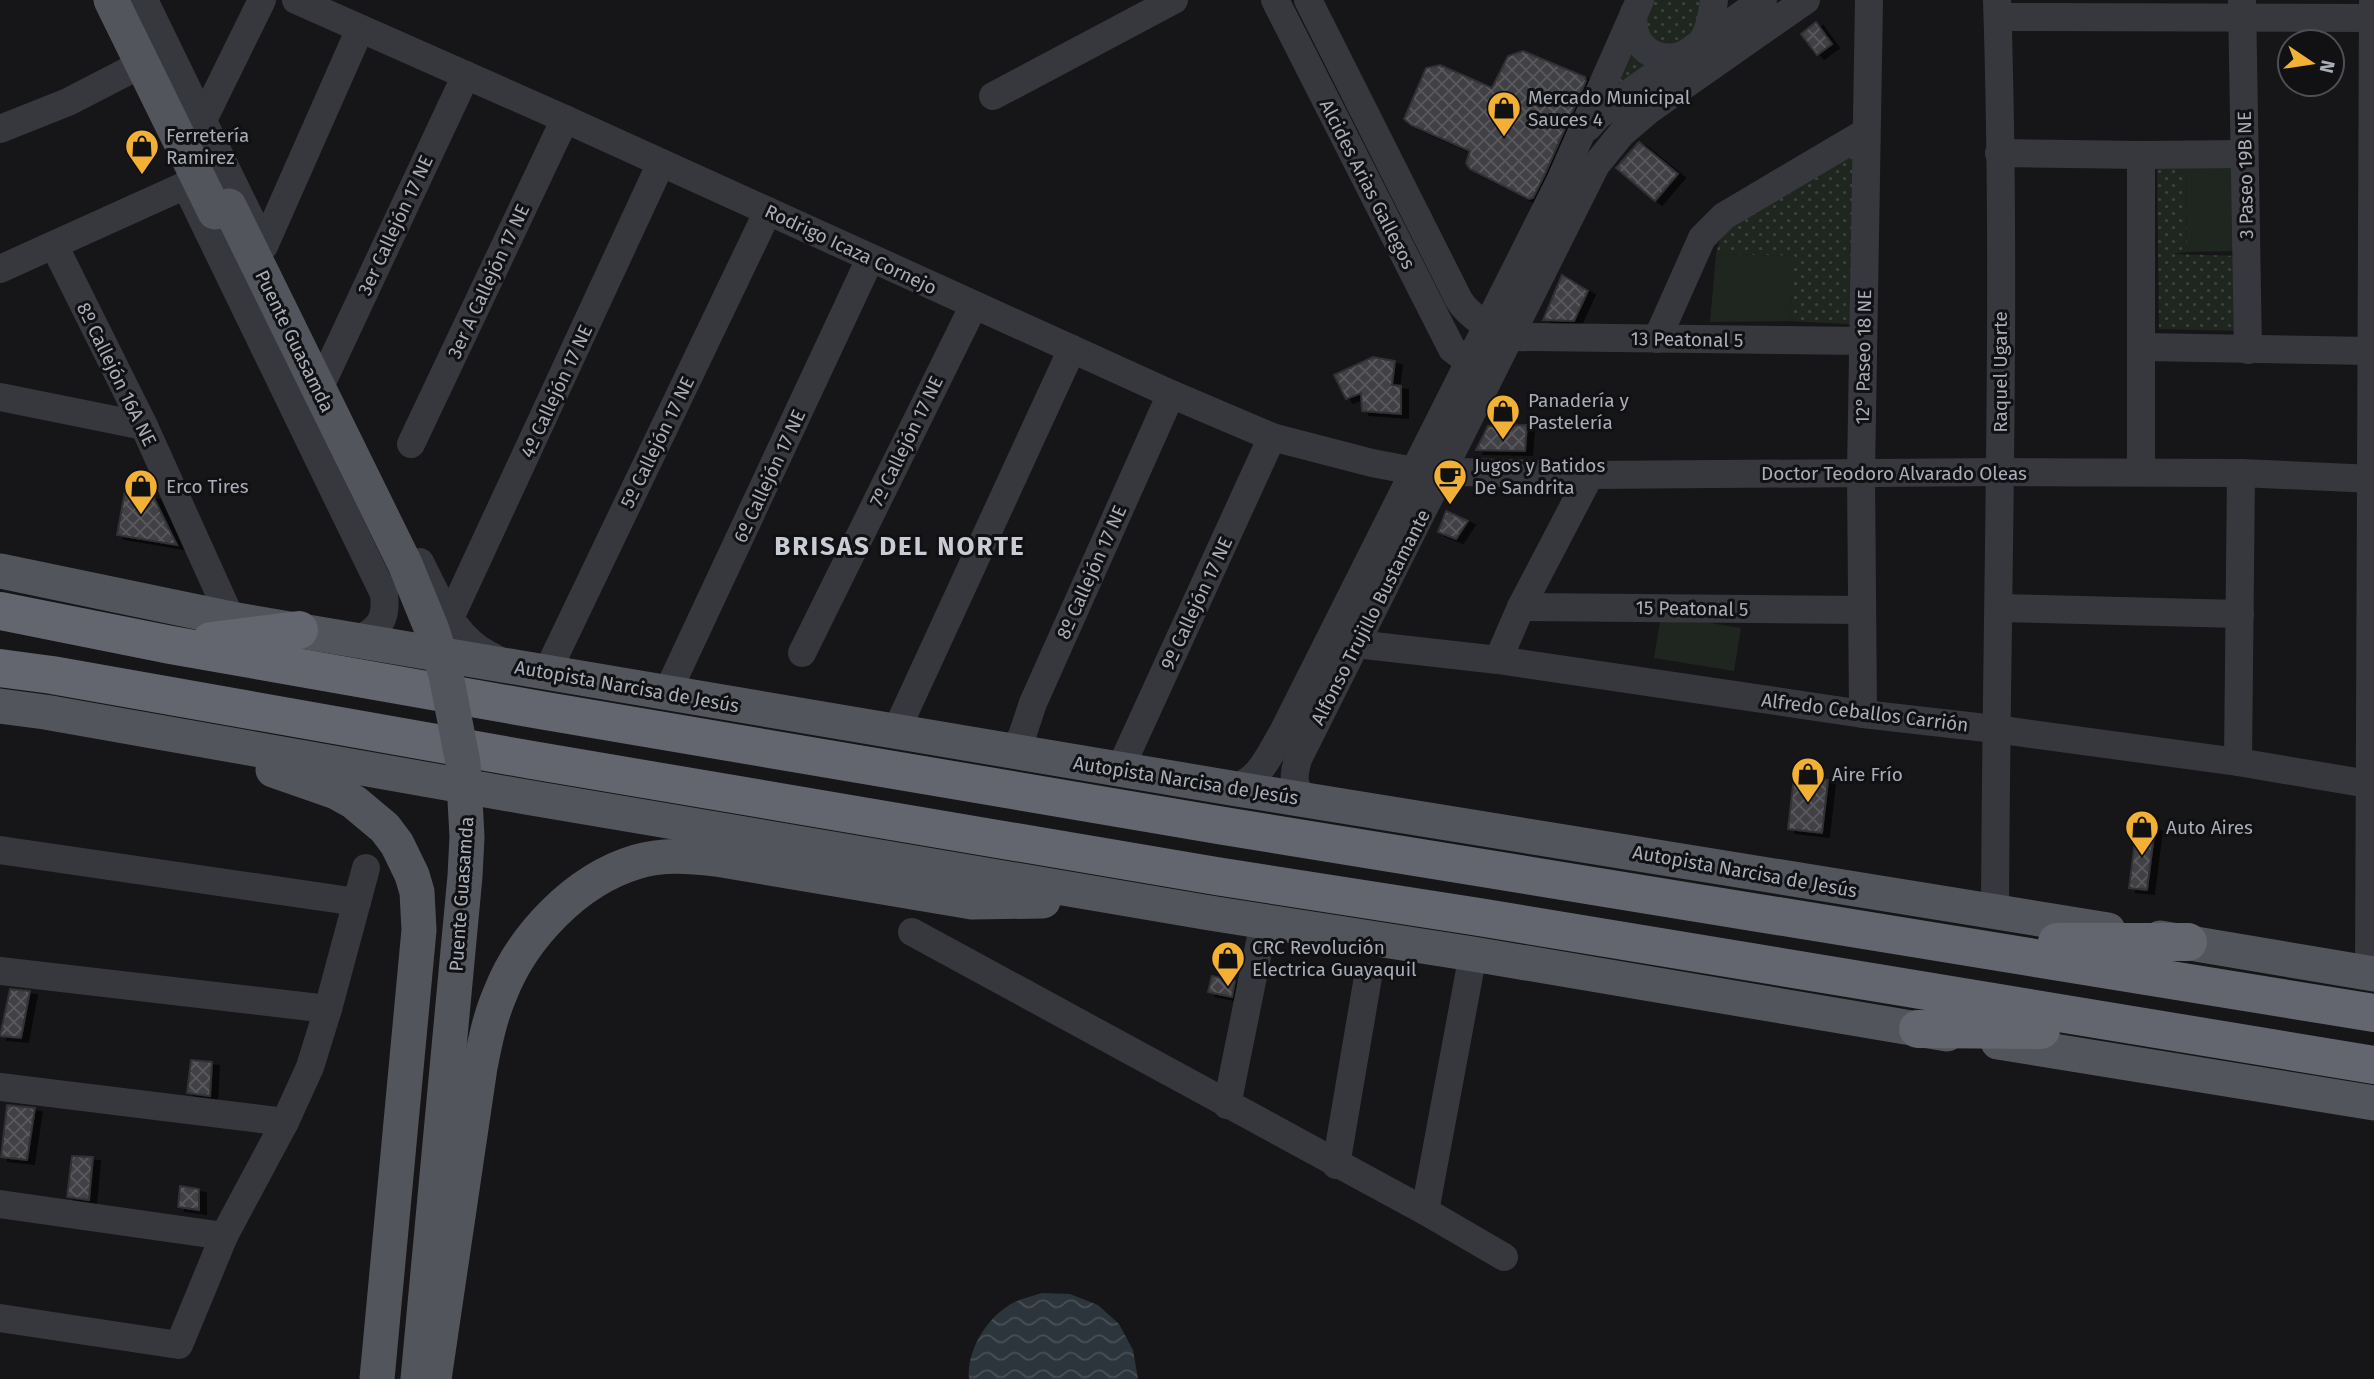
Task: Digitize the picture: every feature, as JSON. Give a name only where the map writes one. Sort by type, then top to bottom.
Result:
[{"type":"highway","name":"Autopista Narcisa de Jesús","points":[[0,611],[171,645],[1197,821],[2374,1013]]},
{"type":"highway","points":[[171,645],[299,630]]},
{"type":"highway","points":[[0,668],[1175,869],[2374,1065]]},
{"type":"highway","points":[[1932,942],[2188,943]]},
{"type":"highway","points":[[1918,1029],[2173,1031]]},
{"type":"main road","points":[[111,0],[222,209]]},
{"type":"main road","points":[[128,0],[222,209]]},
{"type":"main road","name":"Puente Guasamda","points":[[222,209],[395,573],[424,645],[444,721],[452,777],[455,847],[404,1379]]},
{"type":"main road","name":"Puente Guasamda","points":[[222,209],[420,598],[446,674],[461,750],[466,801],[466,876],[418,1379]]},
{"type":"main road","name":"Autopista Narcisa de Jesús","points":[[0,571],[231,619],[1231,788],[2371,974]]},
{"type":"main road","points":[[0,706],[1264,922],[2374,1103]]},
{"type":"main road","points":[[174,735],[336,792],[354,802],[385,828],[405,858],[417,892],[419,930],[377,1379]]},
{"type":"main road","points":[[434,1379],[480,1067],[500,993],[527,942],[559,909],[598,880],[634,863],[682,855],[971,902],[1135,900]]},
{"type":"street","points":[[95,0],[384,594],[384,617],[379,626],[359,639]]},
{"type":"street","points":[[144,0],[325,376],[450,618],[477,648],[509,666]]},
{"type":"street","points":[[203,120],[262,0]]},
{"type":"street","name":"Rodrigo Icaza Cornejo","points":[[296,0],[1272,437],[1414,471]]},
{"type":"street","points":[[993,96],[1174,0]]},
{"type":"street","name":"Alcides Arias Gallegos","points":[[1275,0],[1452,349],[1469,362]]},
{"type":"street","name":"Alcides Arias Gallegos","points":[[1308,0],[1459,300],[1469,312],[1499,331]]},
{"type":"street","points":[[1637,7],[1633,29],[1640,44],[1652,54],[1667,58],[1698,46],[1709,25],[1714,0]]},
{"type":"street","points":[[1579,141],[1598,116],[1763,0]]},
{"type":"street","name":"Alfonso Trujillo Bustamante","points":[[1231,788],[1242,786],[1258,774],[1283,732],[1469,362],[1499,331],[1596,165],[1622,133],[1648,110],[1805,0]]},
{"type":"street","name":"12° Paseo 18 NE","points":[[1863,714],[1861,473],[1869,0]]},
{"type":"street","points":[[1579,141],[1637,7]]},
{"type":"street","points":[[1998,8],[2373,12],[2370,351],[2371,974]]},
{"type":"street","name":"Raquel Ugarte","points":[[1995,913],[1995,729],[2000,608],[2001,472],[1998,8]]},
{"type":"street","name":"3 Paseo 19B NE","points":[[2242,9],[2248,350]]},
{"type":"street","points":[[264,246],[359,29]]},
{"type":"street","points":[[0,129],[68,102],[130,70]]},
{"type":"street","name":"3er Callejón 17 NE","points":[[325,376],[466,75]]},
{"type":"street","name":"3er A Callejón 17 NE","points":[[411,444],[565,119]]},
{"type":"street","points":[[1657,339],[1702,238],[1713,225],[1866,132]]},
{"type":"street","name":"Alfonso Trujillo Bustamante","points":[[1305,800],[1294,783],[1293,774],[1298,759],[1443,472],[1579,141]]},
{"type":"street","points":[[1999,153],[2244,154]]},
{"type":"street","points":[[2141,155],[2141,472]]},
{"type":"street","name":"4º Callejón 17 NE","points":[[450,618],[661,163]]},
{"type":"street","points":[[0,269],[186,185]]},
{"type":"street","name":"5º Callejón 17 NE","points":[[547,672],[768,211]]},
{"type":"street","name":"8º Callejón 16A NE","points":[[54,245],[144,426],[231,619]]},
{"type":"street","name":"6º Callejón 17 NE","points":[[667,692],[870,259]]},
{"type":"street","name":"7º Callejón 17 NE","points":[[802,653],[974,305]]},
{"type":"street","name":"13 Peatonal 5","points":[[1499,331],[1657,339],[1863,341]]},
{"type":"street","points":[[2142,347],[2370,351]]},
{"type":"street","points":[[896,731],[1072,349]]},
{"type":"street","name":"8º Callejón 17 NE","points":[[1012,751],[1022,736],[1033,703],[1171,394]]},
{"type":"street","points":[[0,397],[144,426]]},
{"type":"street","name":"9º Callejón 17 NE","points":[[1120,769],[1272,437]]},
{"type":"street","name":"Doctor Teodoro Alvarado Oleas","points":[[1414,471],[1590,475],[2141,472],[2372,479]]},
{"type":"street","points":[[2238,762],[2241,473]]},
{"type":"street","points":[[1498,660],[1521,607],[1590,475]]},
{"type":"street","name":"15 Peatonal 5","points":[[1521,607],[1862,610]]},
{"type":"street","points":[[2000,608],[2239,614]]},
{"type":"street","name":"Alfredo Ceballos Carrión","points":[[1356,644],[1498,660],[1863,714],[2238,762],[2372,785]]},
{"type":"street","points":[[0,850],[357,902]]},
{"type":"street","points":[[0,1318],[179,1345],[224,1236],[285,1122],[310,1067],[366,868]]},
{"type":"street","points":[[1227,1105],[1264,922]]},
{"type":"street","points":[[912,932],[1336,1165],[1425,1211],[1504,1257]]},
{"type":"street","points":[[1425,1211],[1473,954]]},
{"type":"street","points":[[0,971],[328,1009]]},
{"type":"street","points":[[1336,1165],[1368,977]]},
{"type":"street","points":[[0,1087],[285,1122]]},
{"type":"street","points":[[0,1204],[224,1236]]},
{"type":"shaded area","points":[[1654,0],[1702,0],[1703,18],[1683,45],[1655,43],[1642,26]]},
{"type":"shaded area","points":[[1630,45],[1654,64],[1616,90]]},
{"type":"shaded area","points":[[1861,143],[1863,325],[1790,321],[1794,256],[1716,254],[1723,228]]},
{"type":"shaded area","points":[[2157,163],[2186,164],[2187,252],[2171,254],[2241,256],[2240,331],[2159,329]]},
{"type":"shaded area","points":[[2186,165],[2241,165],[2241,251],[2187,252]]},
{"type":"shaded area","points":[[1716,254],[1795,256],[1790,321],[1710,322]]},
{"type":"shaded area","points":[[1661,615],[1741,628],[1734,671],[1654,658]]},
{"type":"water","points":[[1042,1293],[1070,1294],[1098,1305],[1119,1324],[1133,1350],[1138,1379],[969,1379],[971,1356],[988,1324],[1015,1302]]},
{"type":"building","points":[[1816,22],[1832,44],[1817,55],[1801,34]]},
{"type":"building","name":"Mercado Municipal Sauces 4","points":[[1523,51],[1585,77],[1586,81],[1545,174],[1533,198],[1529,199],[1470,169],[1466,163],[1470,151],[1411,125],[1404,119],[1426,68],[1440,65],[1492,88],[1508,56]]},
{"type":"building","points":[[1639,142],[1678,174],[1655,201],[1616,168]]},
{"type":"building","points":[[1562,275],[1588,291],[1574,321],[1543,320]]},
{"type":"building","points":[[1373,357],[1395,361],[1392,385],[1401,386],[1401,414],[1362,411],[1361,393],[1346,399],[1334,375]]},
{"type":"building","name":"Panadería y Pastelería","points":[[1527,425],[1525,451],[1476,450],[1488,426]]},
{"type":"building","name":"Erco Tires","points":[[125,491],[153,496],[177,545],[117,535]]},
{"type":"building","points":[[1446,511],[1468,521],[1456,539],[1438,532]]},
{"type":"building","name":"Aire Frío","points":[[1794,776],[1828,780],[1822,833],[1788,829]]},
{"type":"building","name":"Auto Aires","points":[[2137,825],[2155,827],[2147,890],[2129,888]]},
{"type":"building","name":"CRC Revolución Electrica Guayaquil","points":[[1212,976],[1235,981],[1232,997],[1208,992]]},
{"type":"building","points":[[10,989],[30,991],[21,1038],[0,1036]]},
{"type":"building","points":[[191,1060],[212,1062],[210,1096],[187,1093]]},
{"type":"building","points":[[7,1105],[35,1108],[27,1160],[1,1157]]},
{"type":"building","points":[[72,1156],[93,1157],[89,1200],[67,1197]]},
{"type":"building","points":[[180,1186],[199,1189],[199,1210],[178,1207]]},
{"type":"place","name":"Mercado Municipal Sauces 4","points":[[1504,138]]},
{"type":"place","name":"Ferretería Ramirez","points":[[142,176]]},
{"type":"place","name":"Panadería y Pastelería","points":[[1503,441]]},
{"type":"place","name":"Jugos y Batidos De Sandrita","points":[[1450,506]]},
{"type":"place","name":"Erco Tires","points":[[141,516]]},
{"type":"place","name":"Aire Frío","points":[[1808,804]]},
{"type":"place","name":"Auto Aires","points":[[2142,857]]},
{"type":"place","name":"CRC Revolución Electrica Guayaquil","points":[[1228,988]]},
{"type":"district","name":"BRISAS DEL NORTE","points":[[900,546]]}]
